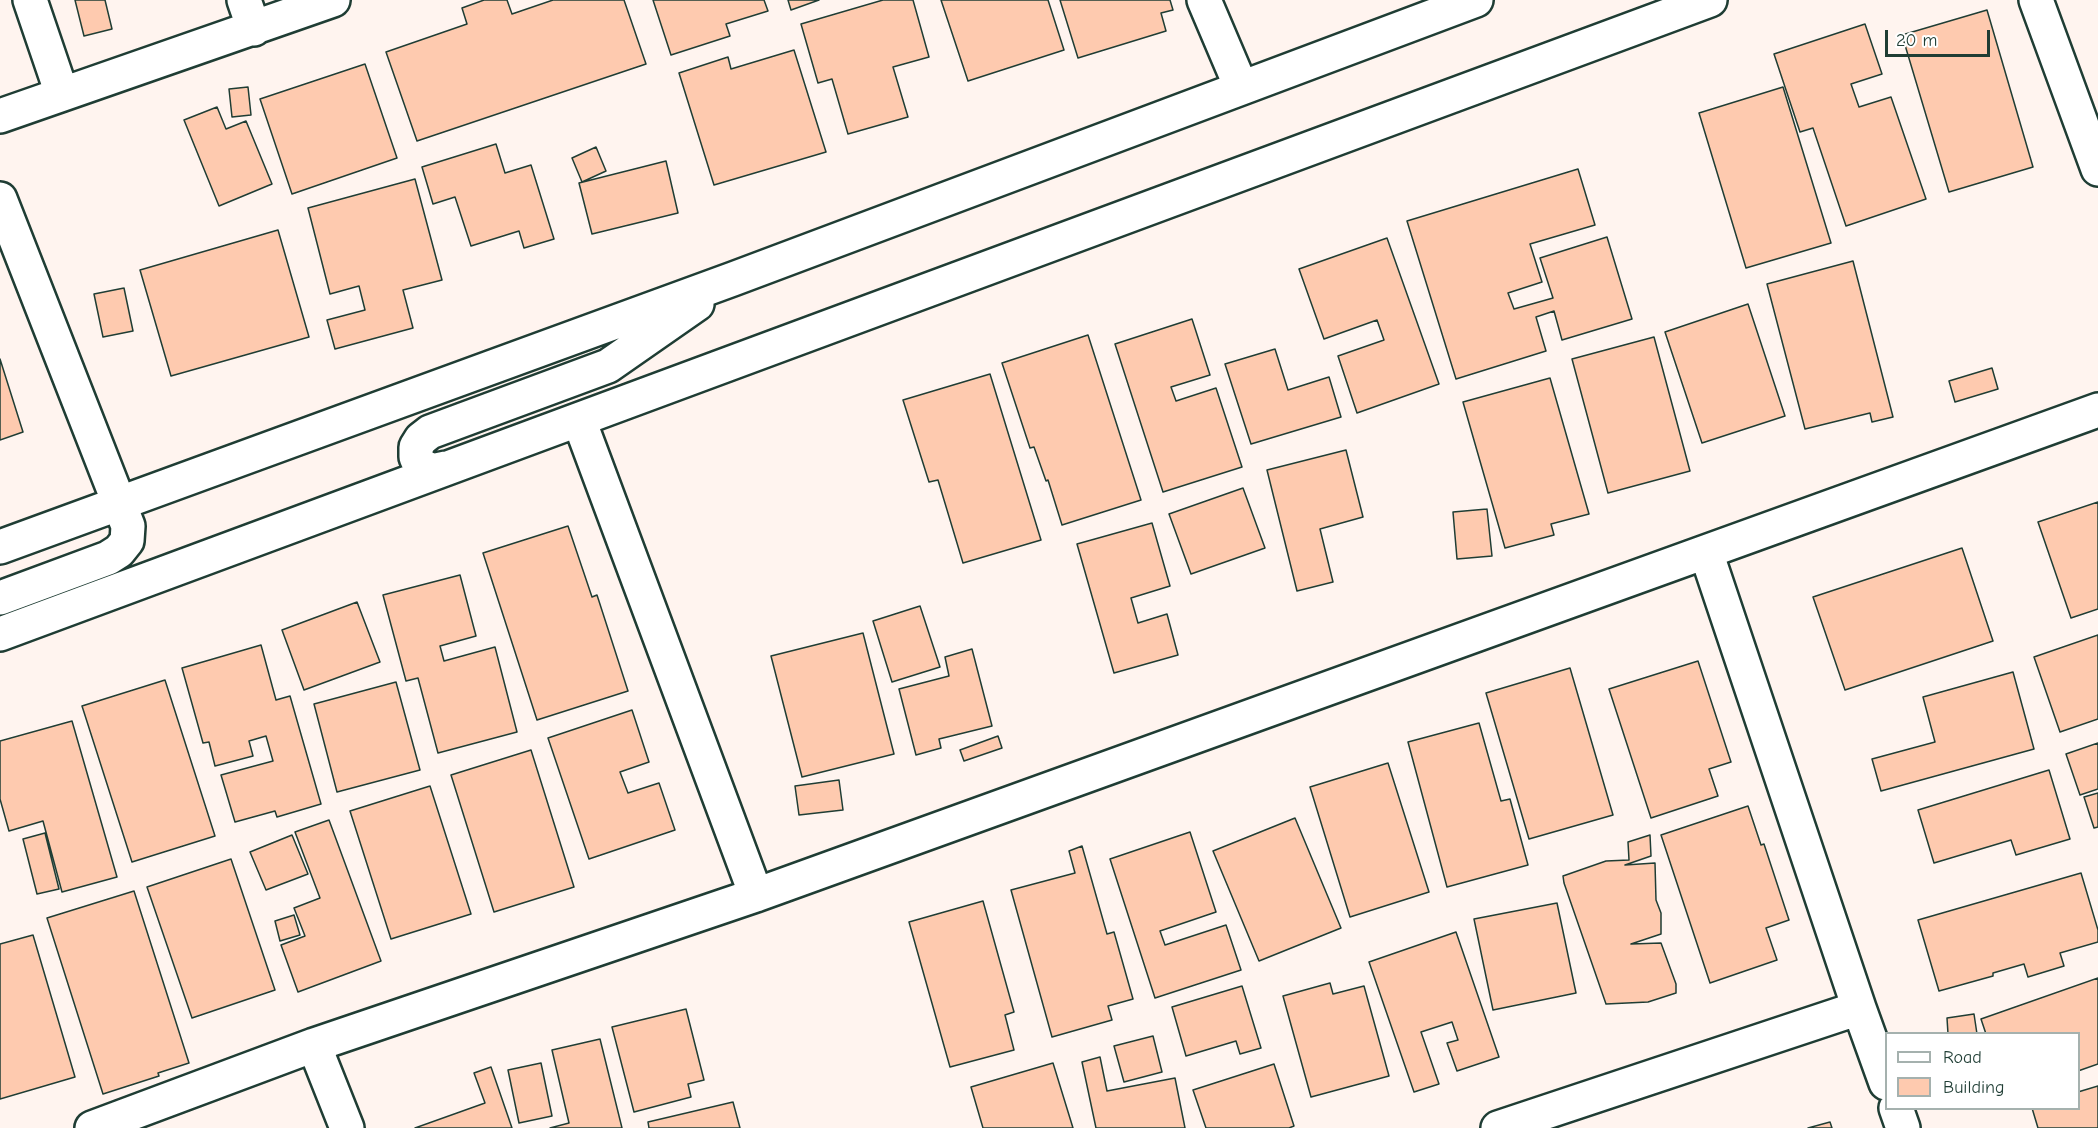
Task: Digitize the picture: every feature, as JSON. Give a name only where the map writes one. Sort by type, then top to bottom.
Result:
[{"type":"street","points":[[30,0],[62,94]]},
{"type":"street","points":[[0,116],[62,94],[249,14],[333,0]]},
{"type":"street","points":[[1204,0],[1241,87]]},
{"type":"street","points":[[0,547],[733,279],[1476,0]]},
{"type":"street","points":[[0,634],[1710,0]]},
{"type":"street","points":[[2036,0],[2098,169]]},
{"type":"street","points":[[0,199],[128,526],[127,541],[119,551],[108,558],[0,598]]},
{"type":"street","points":[[446,468],[432,471],[419,464],[416,447],[421,438],[430,432],[608,366],[733,279]]},
{"type":"street","points":[[92,1128],[314,1045],[756,895],[2098,410]]},
{"type":"street","points":[[579,420],[756,895]]},
{"type":"street","points":[[1706,552],[1859,1008],[1885,1078]]},
{"type":"street","points":[[1498,1128],[1859,1008]]},
{"type":"street","points":[[314,1045],[347,1128]]},
{"type":"street","points":[[1897,1110],[1903,1128]]},
{"type":"building","points":[[75,0],[105,0],[112,29],[84,36]]},
{"type":"building","points":[[484,0],[507,0],[512,14],[553,0],[624,0],[646,64],[417,141],[386,52],[467,24],[462,8]]},
{"type":"building","points":[[653,0],[764,0],[768,11],[726,24],[730,36],[671,55]]},
{"type":"building","points":[[788,0],[819,0],[791,10]]},
{"type":"building","points":[[883,0],[913,0],[929,57],[893,67],[908,117],[848,134],[832,79],[818,83],[801,24]]},
{"type":"building","points":[[941,0],[1048,0],[1064,50],[968,81]]},
{"type":"building","points":[[1060,0],[1170,0],[1173,10],[1161,13],[1166,31],[1078,58]]},
{"type":"building","points":[[1987,10],[2033,167],[1949,192],[1902,35]]},
{"type":"building","points":[[1865,24],[1882,74],[1851,84],[1859,107],[1891,97],[1926,199],[1846,226],[1813,128],[1800,132],[1774,54]]},
{"type":"building","points":[[794,50],[826,152],[714,185],[679,73],[728,57],[731,69]]},
{"type":"building","points":[[365,64],[397,158],[292,194],[260,99]]},
{"type":"building","points":[[248,87],[251,115],[232,117],[229,89]]},
{"type":"building","points":[[1783,87],[1831,243],[1746,268],[1699,113]]},
{"type":"building","points":[[217,107],[226,129],[246,121],[272,184],[219,206],[184,120]]},
{"type":"building","points":[[496,144],[505,173],[531,165],[554,239],[524,248],[519,231],[471,246],[455,197],[433,204],[422,167]]},
{"type":"building","points":[[596,147],[606,171],[582,182],[572,158]]},
{"type":"building","points":[[666,161],[678,213],[592,234],[579,183]]},
{"type":"building","points":[[1578,169],[1595,225],[1530,244],[1542,282],[1508,293],[1514,309],[1553,298],[1540,258],[1607,237],[1632,319],[1562,340],[1554,311],[1536,317],[1546,351],[1456,379],[1407,221]]},
{"type":"building","points":[[415,179],[442,280],[403,290],[413,328],[335,349],[327,320],[365,310],[359,286],[330,294],[308,208]]},
{"type":"building","points":[[278,230],[309,337],[171,376],[140,270]]},
{"type":"building","points":[[1387,238],[1439,384],[1357,413],[1338,356],[1384,340],[1377,320],[1324,339],[1299,269]]},
{"type":"building","points":[[1853,261],[1893,417],[1872,422],[1870,413],[1805,429],[1767,284]]},
{"type":"building","points":[[124,288],[133,331],[103,337],[94,294]]},
{"type":"building","points":[[1748,304],[1785,416],[1702,443],[1665,332]]},
{"type":"building","points":[[1192,319],[1210,375],[1171,387],[1176,401],[1216,388],[1242,467],[1163,492],[1115,344]]},
{"type":"building","points":[[1088,335],[1141,500],[1062,525],[1048,480],[1046,481],[1034,447],[1030,448],[1002,363]]},
{"type":"building","points":[[1654,337],[1690,471],[1608,493],[1572,359]]},
{"type":"building","points":[[1275,349],[1288,390],[1329,377],[1341,417],[1251,444],[1225,364]]},
{"type":"building","points":[[0,359],[23,432],[0,440]]},
{"type":"building","points":[[1992,368],[1998,389],[1955,402],[1949,381]]},
{"type":"building","points":[[990,374],[1041,540],[963,563],[938,480],[929,482],[903,400]]},
{"type":"building","points":[[1550,378],[1589,514],[1551,524],[1554,535],[1505,548],[1463,402]]},
{"type":"building","points":[[1346,450],[1363,517],[1320,529],[1333,582],[1297,591],[1267,470]]},
{"type":"building","points":[[1243,488],[1265,548],[1191,574],[1169,514]]},
{"type":"building","points":[[2098,502],[2098,609],[2071,618],[2038,522]]},
{"type":"building","points":[[1487,509],[1492,556],[1457,559],[1453,512]]},
{"type":"building","points":[[1152,523],[1170,586],[1131,598],[1138,623],[1167,614],[1178,655],[1114,673],[1077,544]]},
{"type":"building","points":[[568,526],[592,597],[597,595],[628,691],[537,720],[483,553]]},
{"type":"building","points":[[1962,548],[1993,641],[1845,690],[1813,597]]},
{"type":"building","points":[[460,575],[476,636],[440,646],[444,661],[495,647],[517,732],[438,753],[418,678],[406,681],[383,595]]},
{"type":"building","points":[[357,602],[380,662],[304,690],[282,630]]},
{"type":"building","points":[[920,606],[940,667],[892,682],[873,621]]},
{"type":"building","points":[[863,633],[894,754],[802,777],[771,656]]},
{"type":"building","points":[[2098,635],[2098,719],[2060,732],[2034,657]]},
{"type":"building","points":[[261,645],[276,700],[290,696],[321,804],[277,817],[275,811],[235,822],[221,775],[273,761],[266,736],[249,741],[253,756],[215,766],[209,742],[203,743],[182,668]]},
{"type":"building","points":[[972,649],[992,726],[939,739],[941,748],[916,755],[899,689],[949,676],[945,657]]},
{"type":"building","points":[[1698,661],[1731,762],[1709,769],[1718,796],[1651,818],[1609,689]]},
{"type":"building","points":[[1570,668],[1613,815],[1529,839],[1486,693]]},
{"type":"building","points":[[2013,672],[2034,749],[1881,791],[1872,759],[1935,742],[1923,697]]},
{"type":"building","points":[[165,680],[215,836],[132,862],[82,706]]},
{"type":"building","points":[[396,682],[420,770],[337,792],[314,704]]},
{"type":"building","points":[[632,710],[649,762],[620,772],[628,793],[659,783],[675,830],[589,859],[548,738]]},
{"type":"building","points":[[72,721],[117,877],[62,892],[43,821],[9,831],[0,799],[0,741]]},
{"type":"building","points":[[1479,723],[1501,801],[1510,799],[1528,865],[1447,887],[1408,742]]},
{"type":"building","points":[[998,736],[1002,748],[964,761],[960,750]]},
{"type":"building","points":[[2098,743],[2098,789],[2080,795],[2066,754]]},
{"type":"building","points":[[531,750],[574,887],[494,912],[451,775]]},
{"type":"building","points":[[1388,763],[1429,892],[1350,917],[1310,787]]},
{"type":"building","points":[[2049,770],[2070,839],[2016,855],[2011,840],[1934,863],[1918,810]]},
{"type":"building","points":[[839,780],[843,810],[799,815],[795,786]]},
{"type":"building","points":[[430,786],[471,914],[391,939],[350,811]]},
{"type":"building","points":[[2098,793],[2098,827],[2094,828],[2084,797]]},
{"type":"building","points":[[1748,806],[1761,845],[1764,844],[1789,920],[1766,928],[1777,960],[1710,983],[1661,835]]},
{"type":"building","points":[[1295,818],[1341,928],[1259,961],[1213,851]]},
{"type":"building","points":[[329,820],[381,961],[298,992],[281,945],[305,936],[294,908],[320,898],[295,832]]},
{"type":"building","points":[[1190,832],[1216,912],[1160,931],[1165,945],[1226,925],[1241,970],[1155,998],[1110,859]]},
{"type":"building","points":[[45,833],[59,889],[37,894],[23,839]]},
{"type":"building","points":[[292,835],[308,874],[266,890],[250,852]]},
{"type":"building","points":[[1650,835],[1651,856],[1625,865],[1655,863],[1656,900],[1661,913],[1661,934],[1631,944],[1661,943],[1676,984],[1676,993],[1648,1002],[1606,1004],[1563,876],[1606,861],[1629,860],[1628,842]]},
{"type":"building","points":[[1082,846],[1107,934],[1114,932],[1133,999],[1108,1006],[1112,1020],[1052,1037],[1011,890],[1075,873],[1069,851]]},
{"type":"building","points":[[231,859],[275,990],[192,1018],[147,887]]},
{"type":"building","points":[[2081,873],[2098,930],[2098,942],[2060,953],[2064,966],[2028,977],[2024,964],[1993,973],[1993,976],[1939,991],[1918,920]]},
{"type":"building","points":[[134,891],[189,1063],[158,1073],[159,1076],[103,1094],[47,918]]},
{"type":"building","points":[[983,901],[1014,1012],[1005,1015],[1014,1050],[950,1067],[909,922]]},
{"type":"building","points":[[1557,903],[1576,993],[1493,1010],[1474,919]]},
{"type":"building","points":[[294,915],[300,935],[280,941],[275,921]]},
{"type":"building","points":[[1456,932],[1499,1057],[1457,1071],[1447,1043],[1458,1040],[1452,1022],[1421,1032],[1439,1084],[1414,1092],[1369,962]]},
{"type":"building","points":[[33,935],[75,1077],[0,1099],[0,944]]},
{"type":"building","points":[[2098,978],[2098,1064],[2080,1070],[2080,1032],[1985,1032],[1981,1019]]},
{"type":"building","points":[[1330,983],[1333,994],[1364,986],[1389,1076],[1311,1097],[1283,996]]},
{"type":"building","points":[[1242,986],[1261,1048],[1240,1054],[1236,1041],[1186,1056],[1172,1007]]},
{"type":"building","points":[[686,1009],[704,1080],[688,1084],[691,1097],[634,1112],[612,1027]]},
{"type":"building","points":[[1974,1014],[1977,1032],[1948,1032],[1947,1018]]},
{"type":"building","points":[[1153,1036],[1162,1072],[1124,1082],[1114,1046]]},
{"type":"building","points":[[600,1039],[622,1128],[550,1128],[569,1123],[552,1050]]},
{"type":"building","points":[[1100,1057],[1107,1091],[1175,1078],[1185,1128],[1096,1128],[1082,1062]]},
{"type":"building","points":[[541,1063],[552,1116],[519,1123],[508,1070]]},
{"type":"building","points":[[1053,1063],[1073,1128],[983,1128],[971,1087]]},
{"type":"building","points":[[1274,1064],[1294,1126],[1289,1128],[1206,1128],[1193,1090]]},
{"type":"building","points":[[491,1067],[512,1128],[415,1128],[485,1103],[474,1073]]},
{"type":"building","points":[[2098,1086],[2098,1128],[2038,1128],[2033,1110],[2080,1110],[2080,1091]]},
{"type":"building","points":[[733,1102],[740,1128],[649,1128],[648,1122]]},
{"type":"building","points":[[1830,1122],[1832,1128],[1808,1128]]}]
